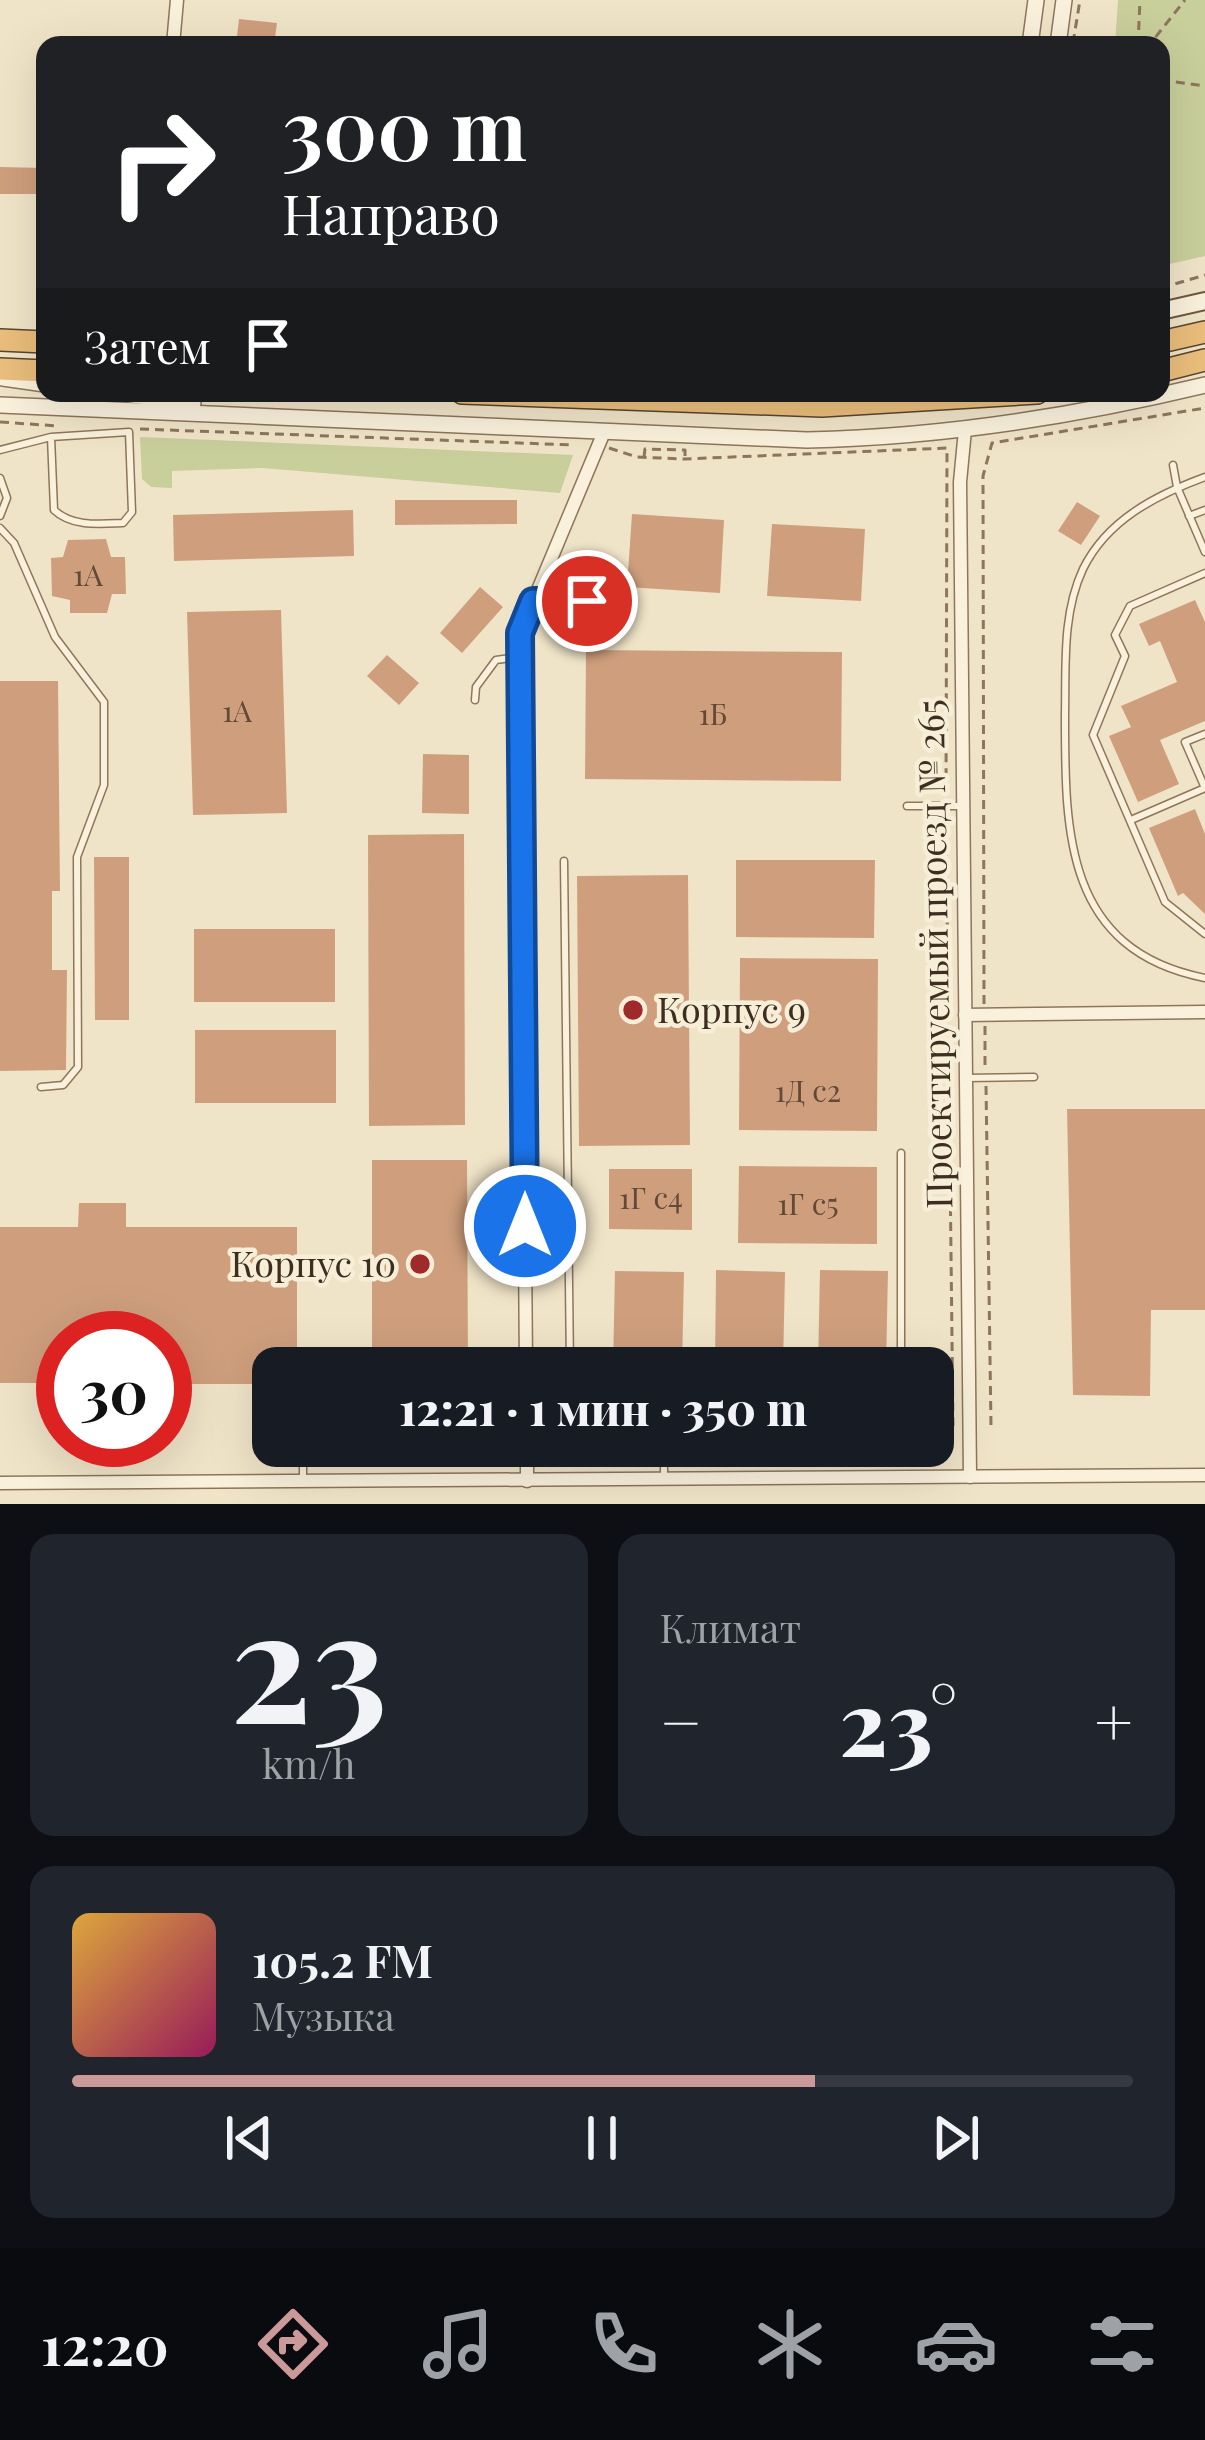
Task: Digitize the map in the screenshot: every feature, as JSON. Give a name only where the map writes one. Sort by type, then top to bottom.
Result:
[{"type":"highway","points":[[1170,340],[1205,332]]},
{"type":"highway","points":[[0,340],[36,342]]},
{"type":"highway","points":[[1170,369],[1205,360]]},
{"type":"highway","points":[[0,373],[36,371]]},
{"type":"highway","points":[[711,402],[822,406],[888,402]]},
{"type":"main road","points":[[1170,309],[1205,301]]},
{"type":"street","points":[[174,36],[177,0]]},
{"type":"street","points":[[1031,36],[1036,0]]},
{"type":"street","points":[[1059,36],[1064,0]]},
{"type":"street","points":[[0,373],[36,382]]},
{"type":"street","points":[[1170,393],[1205,385]]},
{"type":"street","points":[[181,402],[267,414]]},
{"type":"street","points":[[0,406],[267,414],[606,440],[807,440],[1034,422],[1126,402]]},
{"type":"street","name":"Проектируемый проезд № 265","points":[[965,430],[960,482],[970,1477]]},
{"type":"street","points":[[526,1347],[520,633],[606,440]]},
{"type":"street","points":[[965,1015],[1205,1012]]},
{"type":"street","points":[[527,1467],[527,1480]]},
{"type":"street","points":[[0,1483],[1205,1475]]},
{"type":"lane","points":[[0,450],[51,437],[126,430],[131,512],[123,523],[89,524],[62,518],[54,510],[51,437]]},
{"type":"lane","points":[[1173,465],[1177,487],[1205,552]]},
{"type":"lane","points":[[1205,476],[1118,522],[1084,567],[1073,598],[1066,653],[1066,822],[1084,886],[1118,936],[1149,959],[1205,978]]},
{"type":"lane","points":[[0,478],[8,498],[0,516]]},
{"type":"lane","points":[[1189,516],[1205,510]]},
{"type":"lane","points":[[0,529],[14,543],[55,638],[104,702],[104,785],[77,857],[78,1067],[63,1085],[41,1087]]},
{"type":"lane","points":[[1205,573],[1130,606],[1115,634],[1124,656],[1093,735],[1165,902],[1205,934]]},
{"type":"lane","points":[[536,595],[589,590]]},
{"type":"lane","points":[[536,595],[587,601]]},
{"type":"lane","points":[[475,700],[476,687],[496,660],[520,657]]},
{"type":"lane","points":[[1130,820],[1205,788],[1185,742],[1205,734]]},
{"type":"lane","points":[[907,806],[963,806]]},
{"type":"lane","points":[[564,861],[570,1347]]},
{"type":"lane","points":[[966,1078],[1034,1077]]},
{"type":"lane","points":[[901,1347],[902,1153]]},
{"type":"lane","points":[[303,1467],[303,1481]]},
{"type":"lane","points":[[664,1467],[664,1478]]},
{"type":"path","points":[[1074,36],[1079,0]]},
{"type":"path","points":[[1140,0],[1141,36]]},
{"type":"path","points":[[1156,36],[1185,0]]},
{"type":"path","points":[[1170,81],[1205,86]]},
{"type":"path","points":[[1170,284],[1205,274]]},
{"type":"path","points":[[984,1001],[983,476],[992,443],[1205,408]]},
{"type":"path","points":[[0,422],[78,427]]},
{"type":"path","points":[[126,430],[585,446]]},
{"type":"path","points":[[606,440],[644,458],[645,448],[685,450],[685,459],[946,448],[952,1347]]},
{"type":"path","points":[[985,1025],[991,1426]]},
{"type":"green space","points":[[1118,0],[1205,0],[1205,256],[1170,264],[1170,36],[1116,36]]},
{"type":"green space","points":[[140,437],[573,455],[560,493],[262,468],[172,471],[172,488],[151,487],[142,479]]},
{"type":"building","points":[[239,19],[277,23],[275,36],[237,36]]},
{"type":"building","points":[[0,167],[36,168],[36,194],[0,194]]},
{"type":"building","points":[[395,500],[517,500],[517,524],[395,525]]},
{"type":"building","points":[[1077,502],[1100,516],[1081,545],[1058,531]]},
{"type":"building","points":[[353,510],[354,556],[174,561],[173,515]]},
{"type":"building","points":[[632,514],[724,520],[720,593],[627,587]]},
{"type":"building","points":[[772,524],[865,529],[861,601],[767,596]]},
{"type":"building","points":[[106,539],[111,557],[125,557],[126,594],[112,594],[107,613],[70,613],[70,600],[52,596],[51,558],[63,557],[68,540]]},
{"type":"building","points":[[480,587],[503,607],[462,653],[440,633]]},
{"type":"building","points":[[1195,600],[1205,622],[1205,721],[1160,740],[1179,784],[1138,802],[1109,736],[1131,727],[1121,706],[1177,682],[1160,641],[1149,646],[1139,624]]},
{"type":"building","points":[[281,610],[287,813],[193,815],[187,612]]},
{"type":"building","points":[[586,650],[842,652],[841,781],[585,779]]},
{"type":"building","points":[[387,655],[419,683],[399,705],[367,676]]},
{"type":"building","points":[[0,681],[58,681],[60,891],[52,891],[52,970],[67,970],[66,1070],[0,1071]]},
{"type":"building","points":[[423,754],[469,755],[469,814],[422,813]]},
{"type":"building","points":[[1195,809],[1205,834],[1205,914],[1183,893],[1178,896],[1149,828]]},
{"type":"building","points":[[464,834],[465,1125],[369,1126],[368,835]]},
{"type":"building","points":[[94,857],[129,857],[129,1020],[95,1020]]},
{"type":"building","points":[[736,860],[875,860],[874,938],[736,937]]},
{"type":"building","name":"Корпус 9","points":[[688,875],[690,1145],[579,1146],[577,876]]},
{"type":"building","points":[[194,929],[335,929],[335,1002],[194,1002]]},
{"type":"building","points":[[740,958],[878,959],[877,1131],[739,1130]]},
{"type":"building","points":[[195,1030],[336,1030],[336,1103],[195,1103]]},
{"type":"building","points":[[1067,1109],[1205,1109],[1205,1310],[1151,1310],[1150,1396],[1073,1395]]},
{"type":"building","name":"Корпус 10","points":[[372,1160],[467,1160],[468,1347],[372,1347]]},
{"type":"building","points":[[739,1166],[877,1167],[877,1244],[738,1243]]},
{"type":"building","points":[[609,1169],[692,1169],[692,1230],[609,1229]]},
{"type":"building","points":[[79,1203],[126,1203],[126,1227],[297,1227],[297,1347],[252,1347],[252,1384],[192,1384],[192,1311],[36,1311],[36,1383],[0,1383],[0,1227],[78,1227]]},
{"type":"building","points":[[716,1270],[785,1272],[783,1347],[715,1347]]},
{"type":"building","points":[[820,1270],[888,1271],[886,1347],[818,1347]]},
{"type":"building","points":[[615,1271],[684,1272],[682,1347],[613,1347]]},
{"type":"place","name":"Корпус 9","points":[[633,1010]]},
{"type":"place","name":"Корпус 10","points":[[420,1264]]},
{"type":"route","points":[[525,1226],[520,633],[533,601],[587,601]]}]
